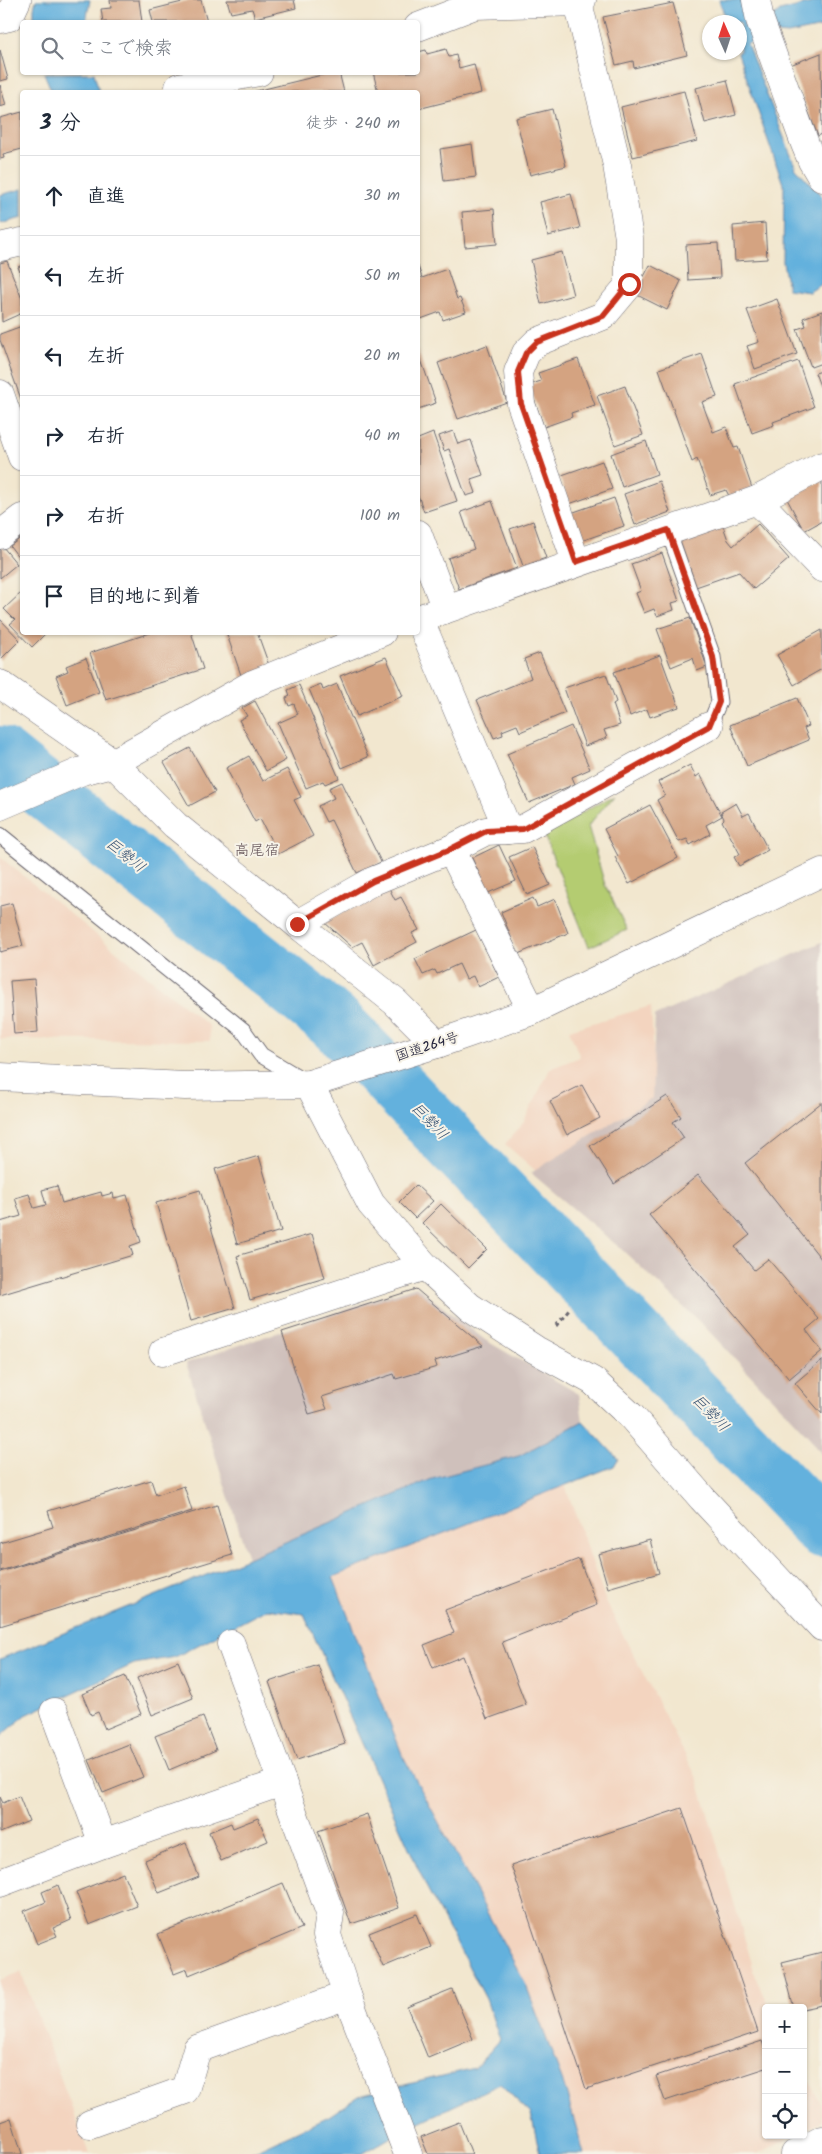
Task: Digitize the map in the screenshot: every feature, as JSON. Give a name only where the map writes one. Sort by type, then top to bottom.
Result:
[{"type":"main road","points":[[0,19],[9,17],[17,0]]},
{"type":"main road","points":[[420,26],[476,6],[580,1],[617,164],[629,238],[629,284],[603,316],[537,342],[526,353],[518,372],[521,404],[576,562]]},
{"type":"main road","points":[[760,19],[812,161],[822,178]]},
{"type":"main road","points":[[179,87],[243,75]]},
{"type":"main road","points":[[0,247],[20,242]]},
{"type":"main road","points":[[0,394],[20,451]]},
{"type":"main road","points":[[420,617],[757,500],[822,466]]},
{"type":"main road","points":[[757,500],[822,568]]},
{"type":"main road","points":[[0,534],[20,519]]},
{"type":"main road","points":[[420,539],[445,607]]},
{"type":"main road","points":[[420,623],[508,830]]},
{"type":"main road","points":[[0,806],[82,771],[114,763],[253,684],[375,635]]},
{"type":"main road","points":[[0,684],[114,763],[174,825],[395,1002],[426,1047]]},
{"type":"main road","points":[[297,924],[373,881],[451,849],[486,831],[523,829],[709,726]]},
{"type":"main road","points":[[451,849],[532,1010]]},
{"type":"main road","name":"国道264号","points":[[0,1077],[185,1086],[317,1081],[426,1047],[532,1010],[822,872]]},
{"type":"main road","points":[[317,1081],[371,1204],[425,1266],[470,1307],[536,1350],[593,1381],[600,1387],[632,1417],[702,1498],[822,1627]]},
{"type":"main road","points":[[163,1352],[425,1266]]},
{"type":"main road","points":[[231,1644],[330,1913],[327,1935],[406,2147]]},
{"type":"main road","points":[[54,1712],[103,1844]]},
{"type":"main road","points":[[0,1883],[103,1844],[282,1782]]},
{"type":"main road","points":[[90,2124],[185,2090],[196,2049],[348,1995]]},
{"type":"main road","points":[[795,2154],[822,2140]]},
{"type":"lane","points":[[668,530],[713,657],[719,702],[709,726]]},
{"type":"lane","points":[[0,836],[243,1030],[261,1055],[317,1081]]},
{"type":"shaded area","points":[[0,857],[209,1026],[210,1041],[0,1039]]},
{"type":"shaded area","points":[[822,942],[822,1455],[810,1438],[704,1326],[620,1248],[531,1173],[652,1098],[655,1016]]},
{"type":"shaded area","points":[[651,1006],[656,1097],[536,1171],[505,1144],[524,1122],[550,1069],[580,1057],[569,1030]]},
{"type":"shaded area","points":[[416,1286],[485,1340],[579,1394],[583,1421],[519,1456],[432,1479],[248,1558],[186,1363]]},
{"type":"shaded area","points":[[565,1485],[606,1602],[698,1780],[757,1981],[769,2004],[762,2004],[762,2139],[786,2139],[757,2154],[584,2154],[564,2085],[526,1985],[402,1754],[333,1576]]},
{"type":"shaded area","points":[[21,1972],[89,2154],[0,2154],[0,1980]]},
{"type":"shaded area","points":[[807,2078],[822,2106],[822,2121],[807,2128]]},
{"type":"green space","points":[[615,793],[588,826],[605,885],[627,930],[589,947],[544,835]]},
{"type":"water","points":[[36,0],[90,0],[86,20],[34,20]]},
{"type":"water","points":[[719,0],[741,0],[743,15],[724,15]]},
{"type":"water","points":[[822,0],[822,27],[788,34],[775,33],[747,44],[747,25],[771,19],[780,11]]},
{"type":"water","points":[[747,44],[796,168],[822,196],[822,284],[809,292],[788,289],[783,262],[784,187],[740,60],[747,60]]},
{"type":"water","points":[[45,75],[95,75],[98,90],[51,90]]},
{"type":"water","points":[[20,190],[20,219],[0,224],[0,195]]},
{"type":"water","points":[[583,1421],[618,1459],[614,1466],[333,1577],[402,1754],[526,1985],[564,2085],[584,2154],[540,2154],[531,2114],[500,2084],[407,2128],[362,2154],[248,2154],[329,2116],[359,2096],[475,2068],[500,2040],[486,1999],[427,1888],[304,1614],[267,1609],[175,1657],[134,1664],[26,1715],[0,1737],[0,1659],[248,1558],[432,1479],[519,1456]]},
{"type":"building","points":[[110,0],[139,0],[142,20],[103,20],[101,9],[111,8]]},
{"type":"building","points":[[190,0],[201,0],[206,20],[152,20],[150,10]]},
{"type":"building","points":[[227,0],[294,0],[296,8],[255,18],[252,9],[231,13]]},
{"type":"building","points":[[673,3],[687,55],[634,68],[633,61],[616,65],[603,17]]},
{"type":"building","points":[[446,49],[449,57],[456,55],[459,68],[474,64],[481,93],[420,108],[420,90],[378,90],[374,75],[420,75],[420,52],[426,50],[427,54]]},
{"type":"building","points":[[0,50],[8,79],[0,81]]},
{"type":"building","points":[[821,53],[822,134],[818,136],[790,65]]},
{"type":"building","points":[[322,75],[340,75],[344,90],[260,90]]},
{"type":"building","points":[[727,80],[736,115],[705,123],[696,88]]},
{"type":"building","points":[[0,85],[6,105],[0,107]]},
{"type":"building","points":[[684,91],[697,141],[633,157],[621,107]]},
{"type":"building","points":[[552,109],[566,166],[530,175],[516,118]]},
{"type":"building","points":[[20,113],[20,150],[3,154],[4,158],[0,159],[0,118]]},
{"type":"building","points":[[472,144],[476,177],[444,181],[440,149]]},
{"type":"building","points":[[571,194],[580,228],[548,236],[540,202]]},
{"type":"building","points":[[494,209],[497,244],[465,247],[462,212]]},
{"type":"building","points":[[765,223],[767,259],[735,261],[733,226]]},
{"type":"building","points":[[718,243],[720,278],[688,280],[686,245]]},
{"type":"building","points":[[562,252],[573,295],[541,304],[531,260]]},
{"type":"building","points":[[7,261],[20,294],[20,314],[2,322],[0,263]]},
{"type":"building","points":[[650,265],[681,281],[667,310],[635,294]]},
{"type":"building","points":[[447,269],[457,299],[460,298],[466,312],[443,320],[440,312],[420,319],[420,272],[422,278]]},
{"type":"building","points":[[777,299],[797,354],[755,369],[747,346],[759,342],[747,310]]},
{"type":"building","points":[[822,311],[822,363],[811,367],[797,329],[806,326],[803,318]]},
{"type":"building","points":[[20,327],[20,396],[0,340],[0,334]]},
{"type":"building","points":[[487,345],[507,402],[458,419],[438,363]]},
{"type":"building","points":[[702,354],[717,397],[702,402],[713,432],[726,427],[734,448],[738,447],[752,488],[729,496],[726,490],[710,495],[697,459],[692,462],[659,369]]},
{"type":"building","points":[[420,357],[436,403],[420,408]]},
{"type":"building","points":[[578,359],[595,405],[571,413],[572,417],[544,427],[529,385],[541,381],[538,373]]},
{"type":"building","points":[[798,361],[814,407],[773,422],[774,425],[752,433],[735,384]]},
{"type":"building","points":[[822,371],[822,391],[815,373]]},
{"type":"building","points":[[625,386],[643,435],[615,445],[597,396]]},
{"type":"building","points":[[453,431],[458,444],[471,440],[483,475],[471,479],[476,493],[466,496],[449,449],[444,451],[439,436]]},
{"type":"building","points":[[433,433],[457,501],[424,512],[420,501],[420,438]]},
{"type":"building","points":[[646,441],[657,474],[622,487],[611,454]]},
{"type":"building","points":[[602,461],[612,489],[569,504],[559,476]]},
{"type":"building","points":[[822,480],[822,521],[804,531],[787,499]]},
{"type":"building","points":[[659,481],[670,512],[635,525],[624,494]]},
{"type":"building","points":[[614,498],[624,526],[581,541],[571,513]]},
{"type":"building","points":[[492,501],[517,568],[459,589],[448,558],[474,549],[461,512]]},
{"type":"building","points":[[533,521],[546,558],[523,566],[510,529]]},
{"type":"building","points":[[722,523],[728,540],[733,546],[758,524],[789,559],[754,589],[739,572],[693,588],[676,540]]},
{"type":"building","points":[[20,538],[20,559],[10,546]]},
{"type":"building","points":[[3,547],[17,564],[0,578],[0,550]]},
{"type":"building","points":[[662,553],[679,601],[672,603],[674,610],[657,616],[654,609],[644,613],[636,593],[641,591],[631,564]]},
{"type":"building","points":[[20,594],[20,634],[10,624],[15,620],[4,609]]},
{"type":"building","points":[[690,618],[707,667],[697,671],[693,658],[671,667],[657,629]]},
{"type":"building","points":[[0,619],[20,640],[0,660]]},
{"type":"building","points":[[822,630],[822,669],[794,685],[777,655]]},
{"type":"building","points":[[21,635],[44,635],[32,647]]},
{"type":"building","points":[[144,635],[192,635],[203,669],[106,700],[90,653]]},
{"type":"building","points":[[227,635],[258,635],[270,668],[242,678]]},
{"type":"building","points":[[540,653],[565,713],[520,732],[517,725],[502,731],[503,735],[494,738],[477,700],[531,678],[524,659]]},
{"type":"building","points":[[660,655],[679,707],[650,717],[647,709],[630,716],[614,672]]},
{"type":"building","points":[[386,657],[403,696],[357,716],[340,676]]},
{"type":"building","points":[[86,658],[99,692],[67,705],[56,676],[68,671],[66,666]]},
{"type":"building","points":[[606,674],[616,702],[613,704],[620,725],[604,730],[607,738],[585,746],[564,688]]},
{"type":"building","points":[[321,684],[323,690],[337,684],[368,757],[342,768],[309,689]]},
{"type":"building","points":[[299,685],[339,778],[325,784],[323,781],[306,788],[278,723],[298,714],[294,704],[289,706],[286,698],[290,696],[288,690]]},
{"type":"building","points":[[797,698],[809,726],[804,728],[809,740],[747,766],[730,725]]},
{"type":"building","points":[[255,701],[286,760],[266,771],[239,720],[247,716],[242,708]]},
{"type":"building","points":[[571,726],[590,769],[572,777],[575,784],[529,803],[507,754]]},
{"type":"building","points":[[190,748],[215,792],[189,806],[164,762]]},
{"type":"building","points":[[249,756],[263,781],[287,769],[301,797],[294,800],[313,836],[278,854],[260,819],[255,822],[226,768]]},
{"type":"building","points":[[690,765],[696,777],[700,774],[722,816],[706,825],[710,834],[690,845],[687,839],[679,842],[657,800],[665,795],[658,782]]},
{"type":"building","points":[[342,782],[381,862],[357,873],[331,820],[326,822],[318,806],[334,798],[329,788]]},
{"type":"building","points":[[736,803],[743,816],[749,813],[768,850],[739,866],[734,857],[740,854],[722,821],[724,819],[721,812]]},
{"type":"building","points":[[650,805],[678,858],[629,884],[615,857],[618,856],[604,829]]},
{"type":"building","points":[[499,845],[516,881],[488,893],[472,858]]},
{"type":"building","points":[[532,847],[550,885],[527,895],[509,857]]},
{"type":"building","points":[[389,888],[395,900],[401,897],[419,930],[412,933],[417,942],[374,965],[362,942],[352,947],[324,922]]},
{"type":"building","points":[[533,898],[537,907],[555,899],[568,933],[518,954],[501,912]]},
{"type":"building","points":[[12,903],[23,946],[0,952],[0,906]]},
{"type":"building","points":[[476,930],[499,977],[478,987],[473,976],[466,979],[459,964],[437,974],[435,970],[423,975],[415,959]]},
{"type":"building","points":[[34,979],[38,1032],[14,1034],[10,981]]},
{"type":"building","points":[[582,1085],[600,1118],[567,1135],[550,1101]]},
{"type":"building","points":[[667,1096],[681,1117],[673,1122],[684,1138],[614,1184],[590,1146]]},
{"type":"building","points":[[822,1102],[822,1260],[745,1163]]},
{"type":"building","points":[[259,1156],[281,1231],[237,1244],[215,1169]]},
{"type":"building","points":[[698,1175],[750,1235],[735,1247],[754,1270],[768,1259],[819,1319],[806,1330],[822,1351],[789,1379],[649,1215]]},
{"type":"building","points":[[416,1185],[433,1201],[415,1218],[399,1202]]},
{"type":"building","points":[[57,1186],[62,1203],[101,1192],[102,1196],[113,1193],[114,1198],[127,1195],[141,1242],[130,1246],[133,1255],[0,1295],[0,1222],[21,1216],[15,1198],[29,1194],[34,1208],[46,1205],[42,1190]]},
{"type":"building","points":[[200,1190],[235,1308],[191,1321],[156,1203]]},
{"type":"building","points":[[441,1204],[487,1249],[468,1268],[422,1223]]},
{"type":"building","points":[[312,1234],[325,1278],[250,1300],[237,1256]]},
{"type":"building","points":[[416,1289],[483,1346],[435,1361],[437,1367],[396,1379],[394,1374],[322,1397],[327,1409],[309,1414],[282,1332]]},
{"type":"building","points":[[822,1360],[822,1414],[795,1383]]},
{"type":"building","points":[[151,1480],[156,1495],[184,1486],[192,1511],[0,1571],[0,1543],[53,1527],[48,1511]]},
{"type":"building","points":[[217,1505],[232,1555],[0,1626],[0,1572]]},
{"type":"building","points":[[650,1540],[659,1573],[608,1588],[598,1554]]},
{"type":"building","points":[[579,1559],[597,1605],[502,1642],[526,1705],[487,1719],[463,1656],[433,1668],[424,1645],[454,1633],[445,1610]]},
{"type":"building","points":[[178,1661],[193,1698],[152,1715],[137,1678]]},
{"type":"building","points":[[318,1665],[345,1744],[297,1760],[269,1682]]},
{"type":"building","points":[[125,1676],[141,1714],[105,1729],[98,1712],[91,1715],[82,1694]]},
{"type":"building","points":[[203,1717],[216,1750],[169,1770],[155,1736]]},
{"type":"building","points":[[129,1744],[143,1777],[103,1793],[89,1760]]},
{"type":"building","points":[[19,1796],[29,1821],[0,1833],[0,1797],[3,1803]]},
{"type":"building","points":[[682,1808],[758,2032],[586,2089],[511,1865]]},
{"type":"building","points":[[367,1814],[399,1908],[351,1924],[318,1831]]},
{"type":"building","points":[[258,1818],[268,1841],[221,1861],[209,1832],[231,1823],[233,1828]]},
{"type":"building","points":[[186,1843],[199,1877],[159,1893],[145,1860]]},
{"type":"building","points":[[123,1873],[137,1906],[89,1925],[76,1892]]},
{"type":"building","points":[[283,1883],[302,1928],[189,1975],[187,1969],[174,1974],[158,1934]]},
{"type":"building","points":[[58,1885],[71,1920],[53,1928],[57,1936],[37,1944],[24,1911],[46,1902],[42,1892]]},
{"type":"building","points":[[417,1914],[431,1947],[383,1967],[369,1933]]},
{"type":"building","points":[[822,1952],[822,2005],[807,2008],[807,2004],[793,2004],[782,1962]]},
{"type":"building","points":[[452,1989],[473,2039],[428,2058],[407,2007]]},
{"type":"building","points":[[762,2041],[762,2069],[665,2101],[656,2076]]},
{"type":"building","points":[[11,2118],[22,2154],[0,2154],[0,2122]]},
{"type":"building","points":[[459,2122],[472,2154],[428,2154],[421,2137]]},
{"type":"waterway","name":"巨勢川","points":[[0,755],[338,1025],[822,1529]]},
{"type":"district","name":"高尾宿","points":[[257,850]]},
{"type":"route","points":[[297,924],[373,881],[451,849],[486,831],[523,829],[709,726],[719,702],[713,657],[668,530],[576,562],[521,404],[518,372],[526,353],[537,342],[603,316],[629,284]]}]
